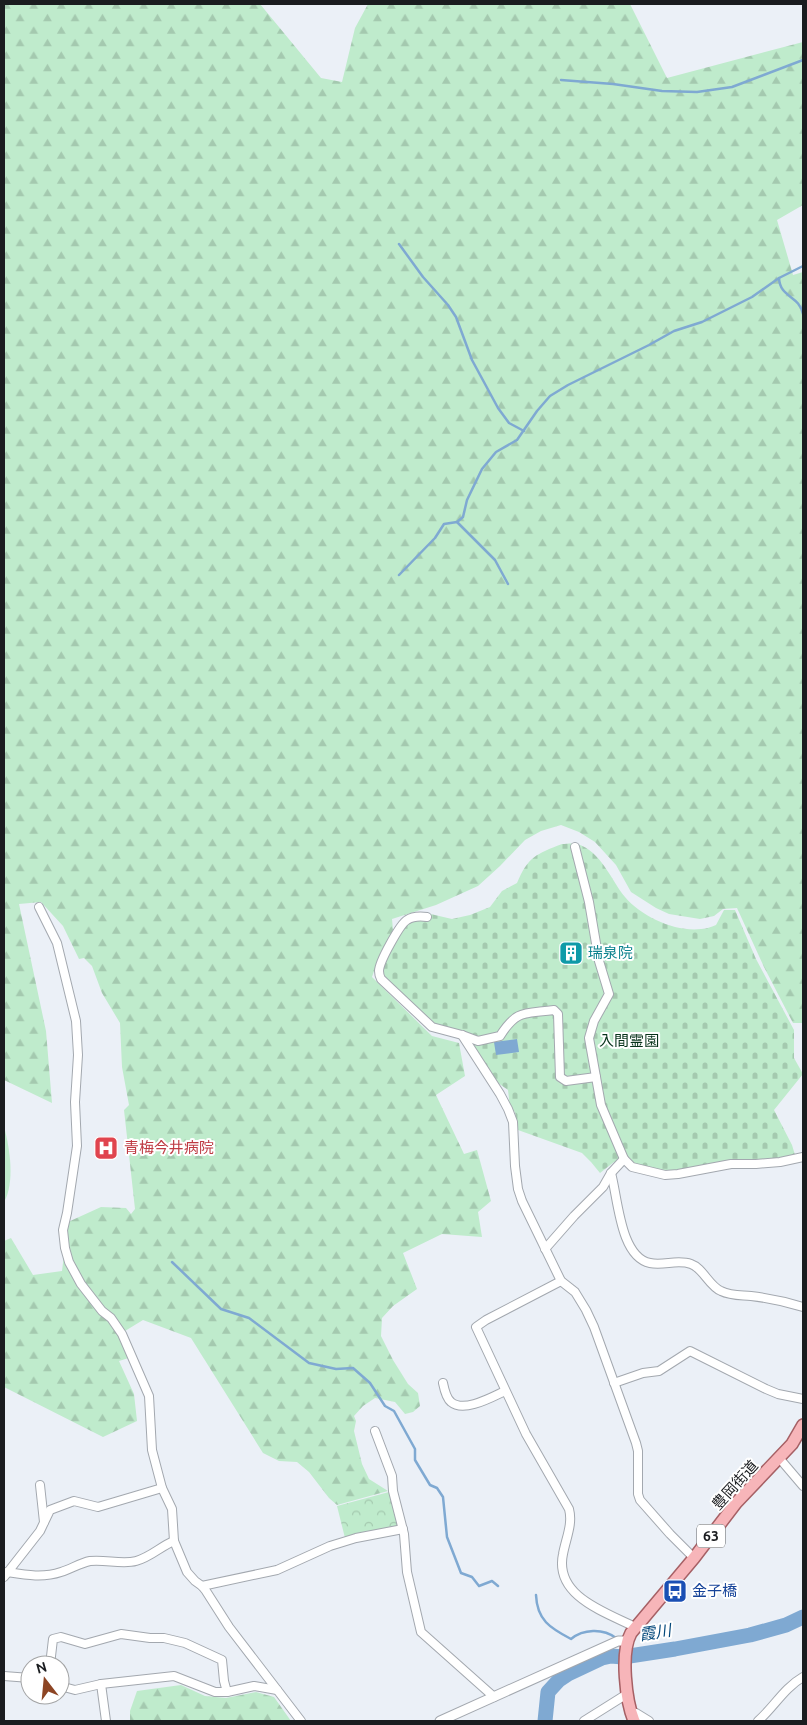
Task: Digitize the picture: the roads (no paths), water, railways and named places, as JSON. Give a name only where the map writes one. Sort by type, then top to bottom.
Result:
[{"type":"main road","name":"豊岡街道","points":[[626,1651],[635,1627],[694,1558],[736,1503],[780,1459],[792,1444],[803,1425]]},
{"type":"main road","points":[[626,1651],[627,1694],[632,1716]]},
{"type":"street","points":[[575,847],[589,902],[599,961],[609,994],[594,1021],[589,1038],[601,1105],[624,1159],[632,1167],[665,1175],[730,1164],[780,1162],[803,1157]]},
{"type":"street","points":[[38,908],[57,943],[76,1021],[78,1055],[74,1102],[77,1146],[68,1213],[63,1230],[69,1262],[78,1279],[122,1334],[149,1396],[152,1450],[162,1488],[172,1510],[174,1541],[187,1572],[202,1586],[229,1627],[301,1721]]},
{"type":"street","points":[[427,917],[412,917],[401,926],[383,958],[379,971],[381,979],[432,1027],[478,1041],[500,1036],[513,1018],[519,1015],[554,1010],[558,1014],[560,1077],[566,1081],[596,1077]]},
{"type":"street","points":[[462,1035],[500,1094],[513,1122],[512,1135],[518,1189],[522,1201],[561,1281],[575,1292],[594,1327],[638,1451],[637,1480],[640,1500],[694,1558]]},
{"type":"street","points":[[545,1249],[603,1187],[611,1173],[624,1159]]},
{"type":"street","points":[[611,1173],[625,1234],[631,1249],[639,1259],[656,1264],[678,1261],[693,1264],[718,1290],[731,1295],[751,1296],[803,1307]]},
{"type":"street","points":[[561,1281],[486,1320],[476,1328],[526,1434],[569,1508],[571,1522],[562,1560],[564,1579],[571,1590],[594,1606],[608,1615],[635,1627]]},
{"type":"street","points":[[614,1383],[643,1372],[659,1371],[690,1351],[766,1389],[803,1400]]},
{"type":"street","points":[[443,1383],[450,1402],[457,1404],[479,1404],[505,1391]]},
{"type":"street","points":[[374,1431],[392,1476],[393,1491],[402,1528],[407,1572],[420,1632],[494,1697]]},
{"type":"street","points":[[780,1459],[803,1486]]},
{"type":"street","points":[[40,1484],[44,1522]]},
{"type":"street","points":[[6,1574],[40,1531],[50,1510],[74,1501],[98,1507],[162,1488]]},
{"type":"street","points":[[202,1586],[277,1570],[330,1546],[402,1528]]},
{"type":"street","points":[[6,1574],[45,1576],[88,1561],[134,1562],[174,1541]]},
{"type":"street","points":[[51,1655],[53,1640],[61,1637],[85,1644],[121,1634],[164,1638],[185,1644],[222,1660],[227,1692]]},
{"type":"street","points":[[440,1721],[618,1641],[626,1651]]},
{"type":"street","points":[[4,1676],[20,1677]]},
{"type":"street","points":[[70,1689],[75,1690],[101,1684],[174,1676],[215,1692],[227,1692],[254,1686],[277,1690]]},
{"type":"street","points":[[758,1721],[788,1687],[803,1677]]},
{"type":"street","points":[[101,1684],[106,1721]]},
{"type":"street","points":[[584,1721],[627,1694]]},
{"type":"street","points":[[632,1716],[636,1713],[649,1721]]},
{"type":"water","points":[[517,1039],[519,1052],[496,1055],[494,1042]]},
{"type":"waterway","points":[[561,80],[613,84],[662,91],[697,92],[732,87],[803,60]]},
{"type":"waterway","points":[[399,244],[456,317],[472,360],[498,408],[509,423],[524,431]]},
{"type":"waterway","points":[[803,266],[779,278],[780,285],[798,303],[803,314]]},
{"type":"waterway","points":[[399,575],[435,538],[444,524],[457,522],[463,517],[467,500],[482,469],[496,452],[517,440],[550,396],[674,331],[702,322],[752,297],[779,278]]},
{"type":"waterway","points":[[457,522],[495,560],[508,584]]},
{"type":"waterway","points":[[172,1262],[221,1309],[249,1318],[309,1363],[336,1369],[353,1368],[370,1383],[385,1406],[394,1411],[415,1449],[415,1460],[430,1485],[437,1488],[443,1497],[447,1537],[461,1573],[472,1577],[479,1586],[492,1581],[498,1586]]},
{"type":"waterway","points":[[536,1595],[542,1617],[551,1627],[571,1639],[581,1633],[593,1631],[599,1631],[616,1638]]},
{"type":"waterway","name":"霞川","points":[[545,1721],[548,1692],[559,1680],[568,1674],[602,1658],[611,1656],[623,1657],[675,1649],[750,1635],[786,1625],[803,1617]]},
{"type":"place","name":"瑞泉院","points":[[571,953]]},
{"type":"place","name":"青梅今井病院","points":[[106,1148]]},
{"type":"place","name":"金子橋","points":[[675,1591]]},
{"type":"park label","name":"入間霊園","points":[[629,1041]]}]
